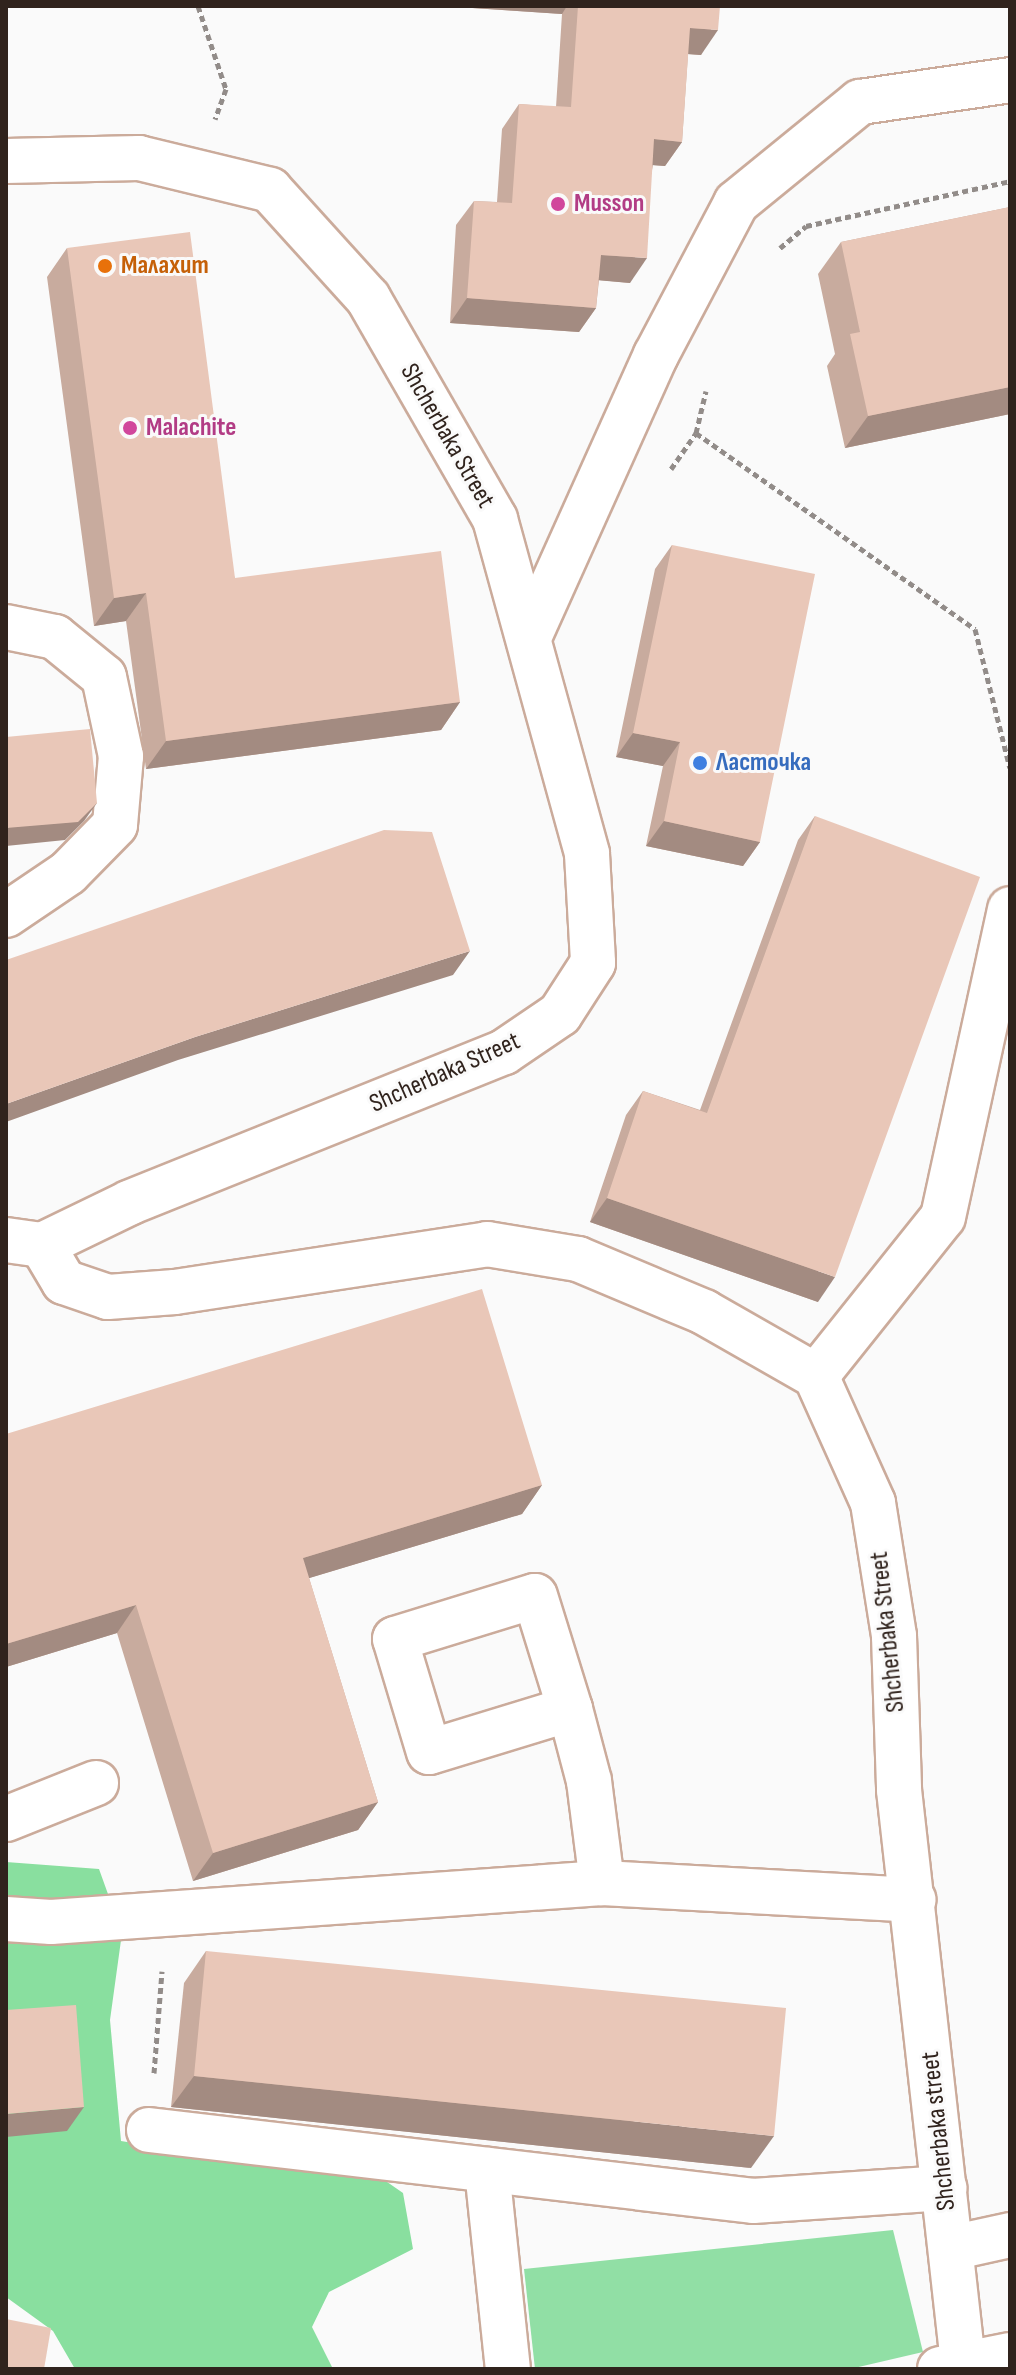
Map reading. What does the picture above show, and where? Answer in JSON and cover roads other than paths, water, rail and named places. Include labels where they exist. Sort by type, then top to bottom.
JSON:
[{"type":"street","points":[[530,635],[617,448],[656,355],[736,203],[860,102],[1010,80]]},
{"type":"street","name":"Shcherbaka Street","points":[[6,161],[139,158],[270,190],[368,298],[495,519],[530,635],[587,854],[593,963],[560,1014],[504,1052],[24,1242],[64,1282],[108,1297],[175,1292],[487,1244],[502,1246],[578,1259],[704,1312],[816,1376],[873,1503],[894,1636],[899,1790],[914,1900]]},
{"type":"street","points":[[6,627],[55,637],[104,677],[121,756],[115,825],[68,873],[6,915]]},
{"type":"street","points":[[816,1376],[943,1217],[1010,909]]},
{"type":"street","points":[[570,1709],[589,1781],[602,1883]]},
{"type":"street","points":[[6,1819],[96,1783]]},
{"type":"street","points":[[6,1919],[51,1922],[602,1883],[914,1900]]},
{"type":"street","name":"Shcherbaka street","points":[[914,1900],[951,2248],[952,2366]]},
{"type":"street","points":[[149,2130],[753,2201],[945,2188]]},
{"type":"street","points":[[487,2170],[508,2369]]},
{"type":"street","points":[[951,2248],[1010,2235]]},
{"type":"street","points":[[952,2366],[1010,2355]]},
{"type":"place","name":"Musson","points":[[558,204]]},
{"type":"place","name":"Малахит","points":[[105,266]]},
{"type":"place","name":"Malachite","points":[[130,428]]},
{"type":"place","name":"Ласточка","points":[[700,763]]}]
